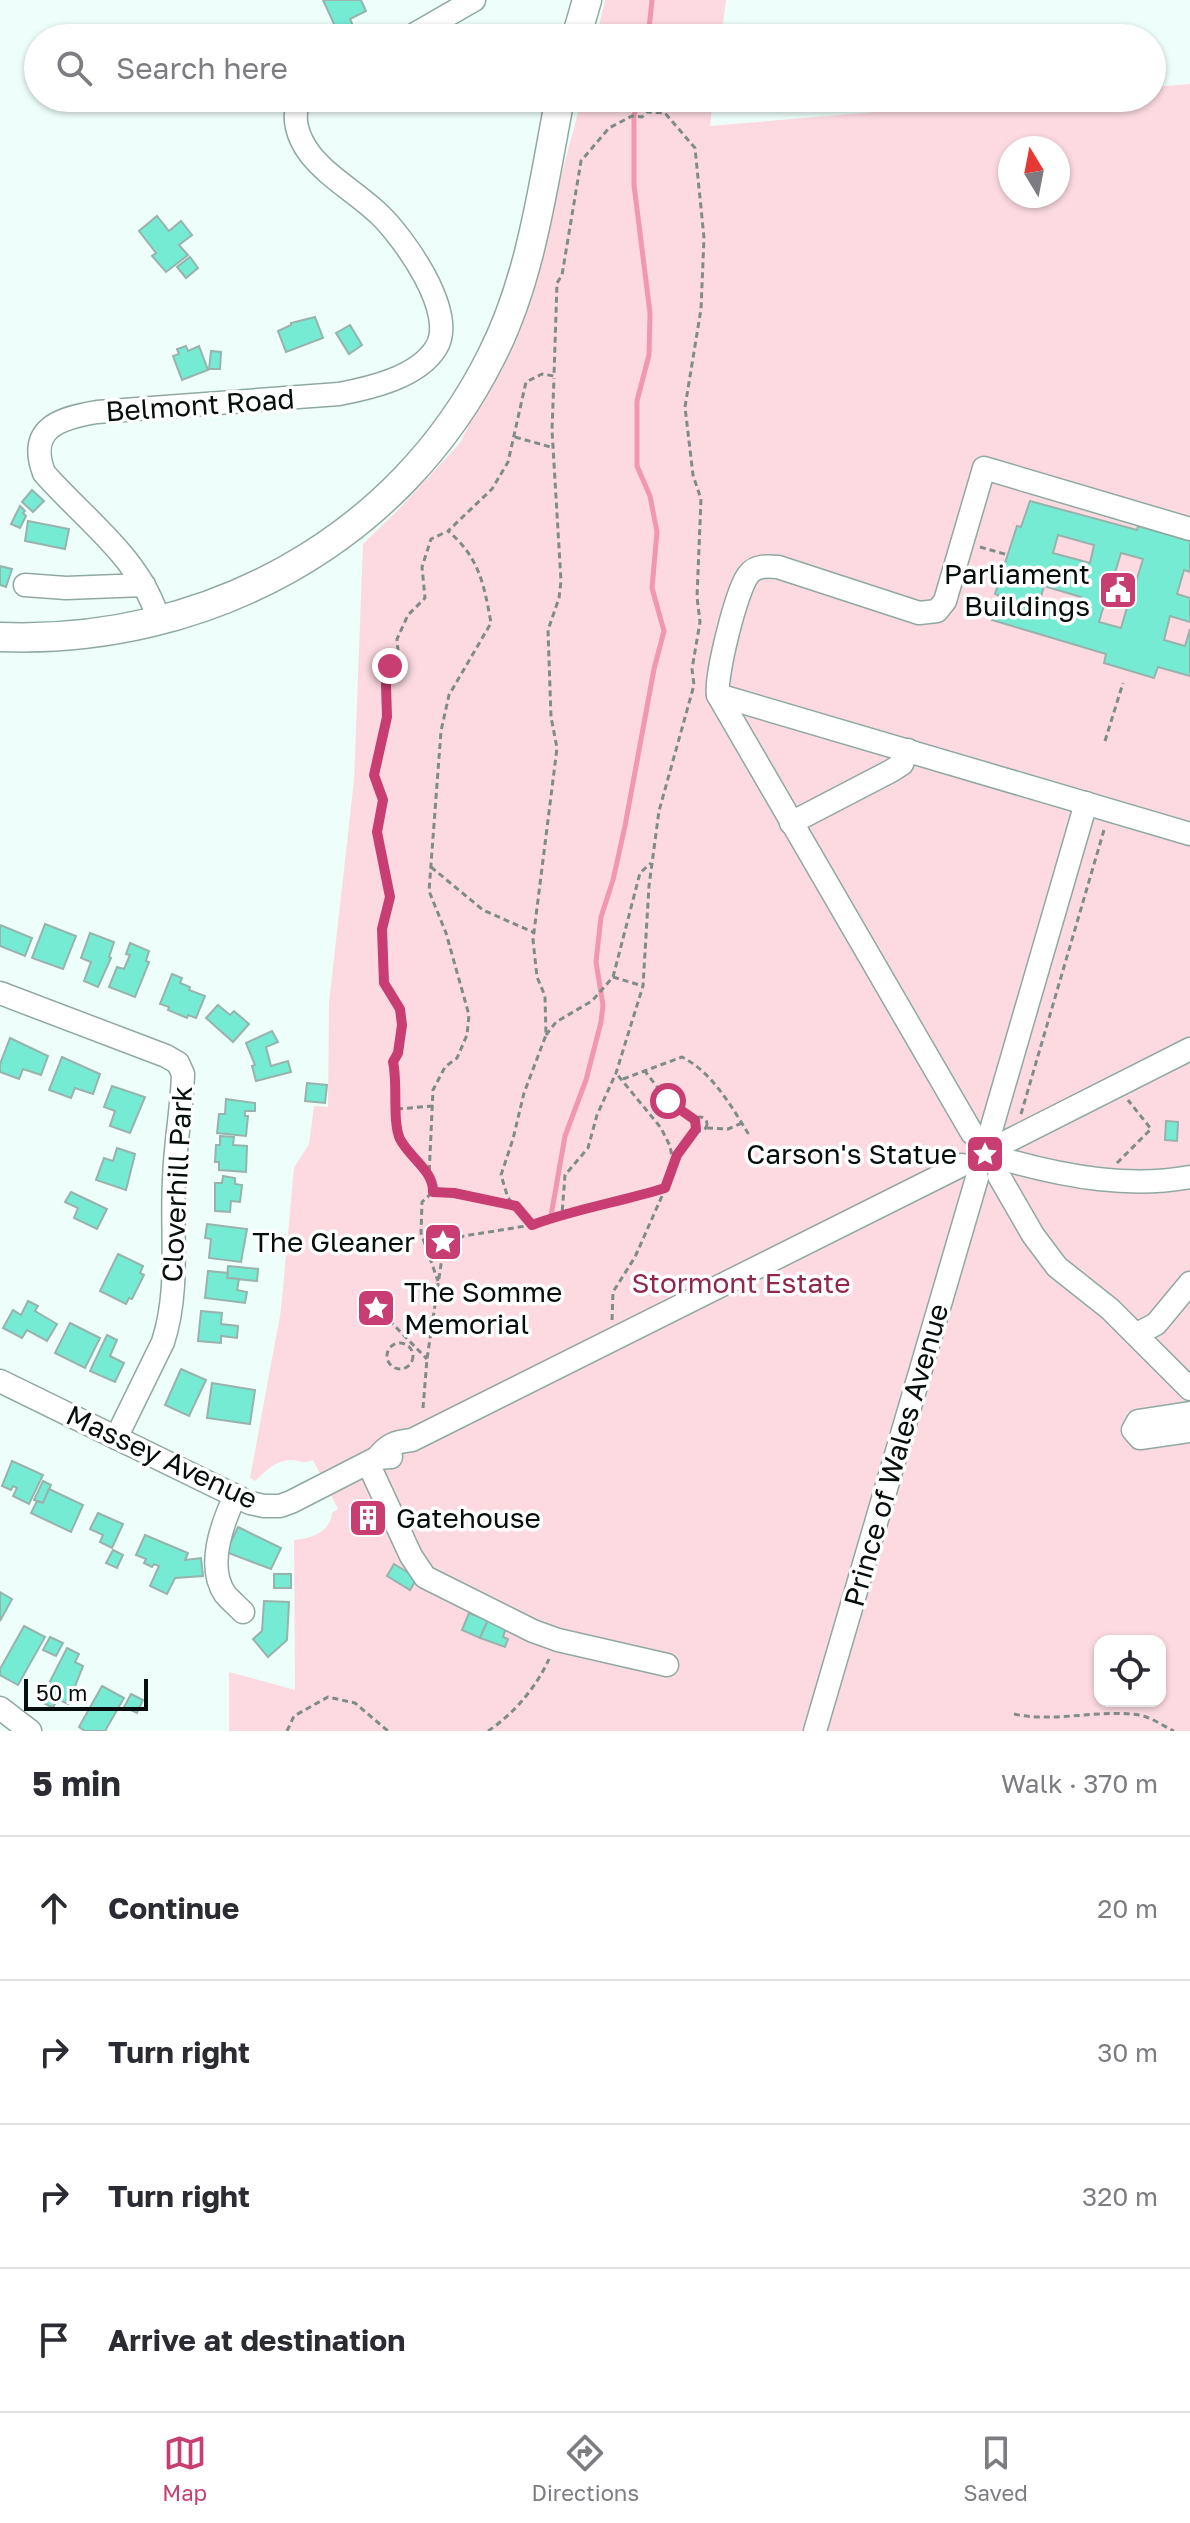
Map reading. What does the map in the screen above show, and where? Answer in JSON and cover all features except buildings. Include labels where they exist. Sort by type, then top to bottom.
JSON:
[{"type":"main road","points":[[580,24],[587,0]]},
{"type":"main road","points":[[0,637],[97,634],[159,621],[238,595],[285,572],[331,543],[405,480],[460,410],[492,356],[513,306],[529,254],[557,112]]},
{"type":"street","points":[[432,24],[474,0]]},
{"type":"street","name":"Belmont Road","points":[[159,621],[144,585],[112,542],[44,473],[39,446],[45,431],[69,416],[97,412],[370,388],[415,367],[431,355],[439,344],[440,319],[433,296],[411,251],[378,212],[325,170],[310,153],[300,136],[296,112]]},
{"type":"street","points":[[1190,529],[984,468],[945,601],[937,611],[919,613],[778,567],[763,566],[755,569],[745,580],[716,681],[718,695],[791,823],[1033,1235],[1051,1260],[1137,1334],[1190,1389]]},
{"type":"street","points":[[25,585],[66,588],[144,585]]},
{"type":"street","points":[[718,695],[1190,834]]},
{"type":"street","points":[[791,823],[891,771],[902,764],[908,750]]},
{"type":"street","name":"Prince of Wales Avenue","points":[[815,1731],[988,1155],[1086,803]]},
{"type":"street","name":"Cloverhill Park","points":[[0,993],[166,1056],[178,1063],[183,1074],[174,1179],[174,1279],[168,1327],[116,1438]]},
{"type":"street","name":"Massey Avenue","points":[[0,1381],[235,1496],[264,1506],[280,1506],[373,1461],[394,1442],[412,1440],[988,1155],[1190,1049]]},
{"type":"street","points":[[988,1155],[1082,1178],[1169,1181],[1190,1177]]},
{"type":"street","points":[[1137,1334],[1156,1324],[1190,1283]]},
{"type":"street","points":[[1190,1413],[1138,1421],[1133,1430],[1140,1438],[1190,1431]]},
{"type":"street","points":[[373,1461],[411,1556],[425,1577],[533,1631],[558,1640],[667,1665]]},
{"type":"street","points":[[235,1496],[223,1521],[217,1578],[226,1596],[243,1612]]},
{"type":"street","points":[[0,1708],[30,1731]]},
{"type":"path","points":[[546,1035],[545,996],[537,977],[535,933],[557,748],[551,717],[548,630],[559,598],[561,581],[552,430],[557,283],[565,262],[581,161],[609,128],[632,116],[642,117],[647,112],[665,113],[695,148],[702,203],[701,309],[685,407],[693,475],[701,499],[697,597],[700,622],[692,669],[694,685],[659,811],[643,986],[616,1073],[597,1115],[588,1148],[565,1175],[562,1214]]},
{"type":"path","points":[[438,1281],[421,1233],[422,1202],[434,1187],[399,1137],[393,1062],[398,1053],[402,1025],[400,1009],[384,983],[382,929],[390,897],[377,832],[383,800],[374,775],[387,717],[386,685],[390,666],[394,663],[398,651],[397,639],[408,615],[425,598],[422,567],[431,539],[448,531],[492,489],[508,462],[526,382],[542,374],[554,376]]},
{"type":"path","points":[[514,437],[554,448]]},
{"type":"path","points":[[429,1176],[433,1090],[445,1067],[457,1058],[467,1035],[469,1015],[446,933],[429,891],[440,744],[449,695],[491,623],[483,584],[473,557],[464,544],[448,531]]},
{"type":"path","points":[[961,542],[1008,555]]},
{"type":"path","points":[[1105,741],[1123,683]]},
{"type":"path","points":[[1020,1118],[1110,810]]},
{"type":"path","points":[[532,1225],[508,1198],[501,1175],[524,1093],[546,1035],[556,1022],[592,1001],[613,977],[640,873],[653,862]]},
{"type":"path","points":[[430,867],[483,910],[535,933]]},
{"type":"path","points":[[613,977],[643,986]]},
{"type":"path","points":[[621,1079],[682,1057],[694,1063],[726,1099],[749,1135]]},
{"type":"path","points":[[614,1324],[611,1315],[613,1292],[635,1257],[673,1164],[696,1129],[695,1120],[668,1101],[644,1070]]},
{"type":"path","points":[[616,1073],[661,1128],[670,1146],[673,1164]]},
{"type":"path","points":[[1100,1179],[1151,1129],[1123,1094]]},
{"type":"path","points":[[396,1105],[397,1109],[433,1106]]},
{"type":"path","points":[[695,1120],[704,1118],[706,1128]]},
{"type":"path","points":[[696,1129],[728,1129],[742,1123]]},
{"type":"path","points":[[453,1241],[449,1230],[443,1228],[435,1230],[431,1236],[431,1243],[443,1251],[464,1236],[532,1225],[562,1214],[665,1188]]},
{"type":"path","points":[[433,1192],[454,1193],[516,1206]]},
{"type":"path","points":[[423,1408],[443,1251]]},
{"type":"path","points":[[382,1313],[427,1359]]},
{"type":"path","points":[[399,1343],[410,1345],[413,1356],[410,1365],[402,1369],[393,1368],[387,1361],[389,1349],[399,1343]]},
{"type":"path","points":[[488,1731],[539,1681],[558,1640]]},
{"type":"path","points":[[287,1731],[294,1716],[328,1697],[355,1703],[388,1731]]},
{"type":"path","points":[[1014,1714],[1033,1719],[1114,1713],[1143,1716],[1174,1731]]},
{"type":"green space","points":[[605,0],[726,0],[723,24],[599,24]]},
{"type":"green space","name":"Stormont Estate","points":[[1190,84],[1190,1731],[229,1731],[229,1672],[295,1690],[294,1540],[324,1530],[332,1513],[338,1509],[313,1460],[281,1462],[255,1481],[250,1478],[281,1310],[294,1168],[309,1144],[314,1106],[328,1107],[329,1003],[354,780],[363,544],[460,443],[526,306],[578,112],[712,112],[710,126],[876,112],[1166,112],[1166,86]]},
{"type":"waterway","points":[[649,24],[652,0]]},
{"type":"waterway","points":[[551,1216],[565,1136],[586,1080],[601,1022],[603,1005],[596,962],[601,917],[625,826],[664,631],[652,588],[657,532],[650,496],[637,466],[637,401],[649,355],[650,313],[634,185],[635,112]]},
{"type":"place","name":"Parliament Buildings","points":[[1118,590]]},
{"type":"place","name":"Carson's Statue","points":[[985,1154]]},
{"type":"place","name":"The Gleaner","points":[[443,1242]]},
{"type":"place","name":"The Somme Memorial","points":[[376,1308]]},
{"type":"place","name":"Gatehouse","points":[[368,1518]]},
{"type":"route","points":[[390,666],[386,685],[387,717],[374,775],[383,800],[377,832],[390,897],[382,929],[384,983],[400,1009],[402,1025],[398,1053],[393,1062],[399,1137],[429,1176],[433,1192],[454,1193],[516,1206],[532,1225],[578,1209],[628,1200],[665,1188],[677,1155],[696,1129],[693,1125],[695,1120],[668,1101]]}]
